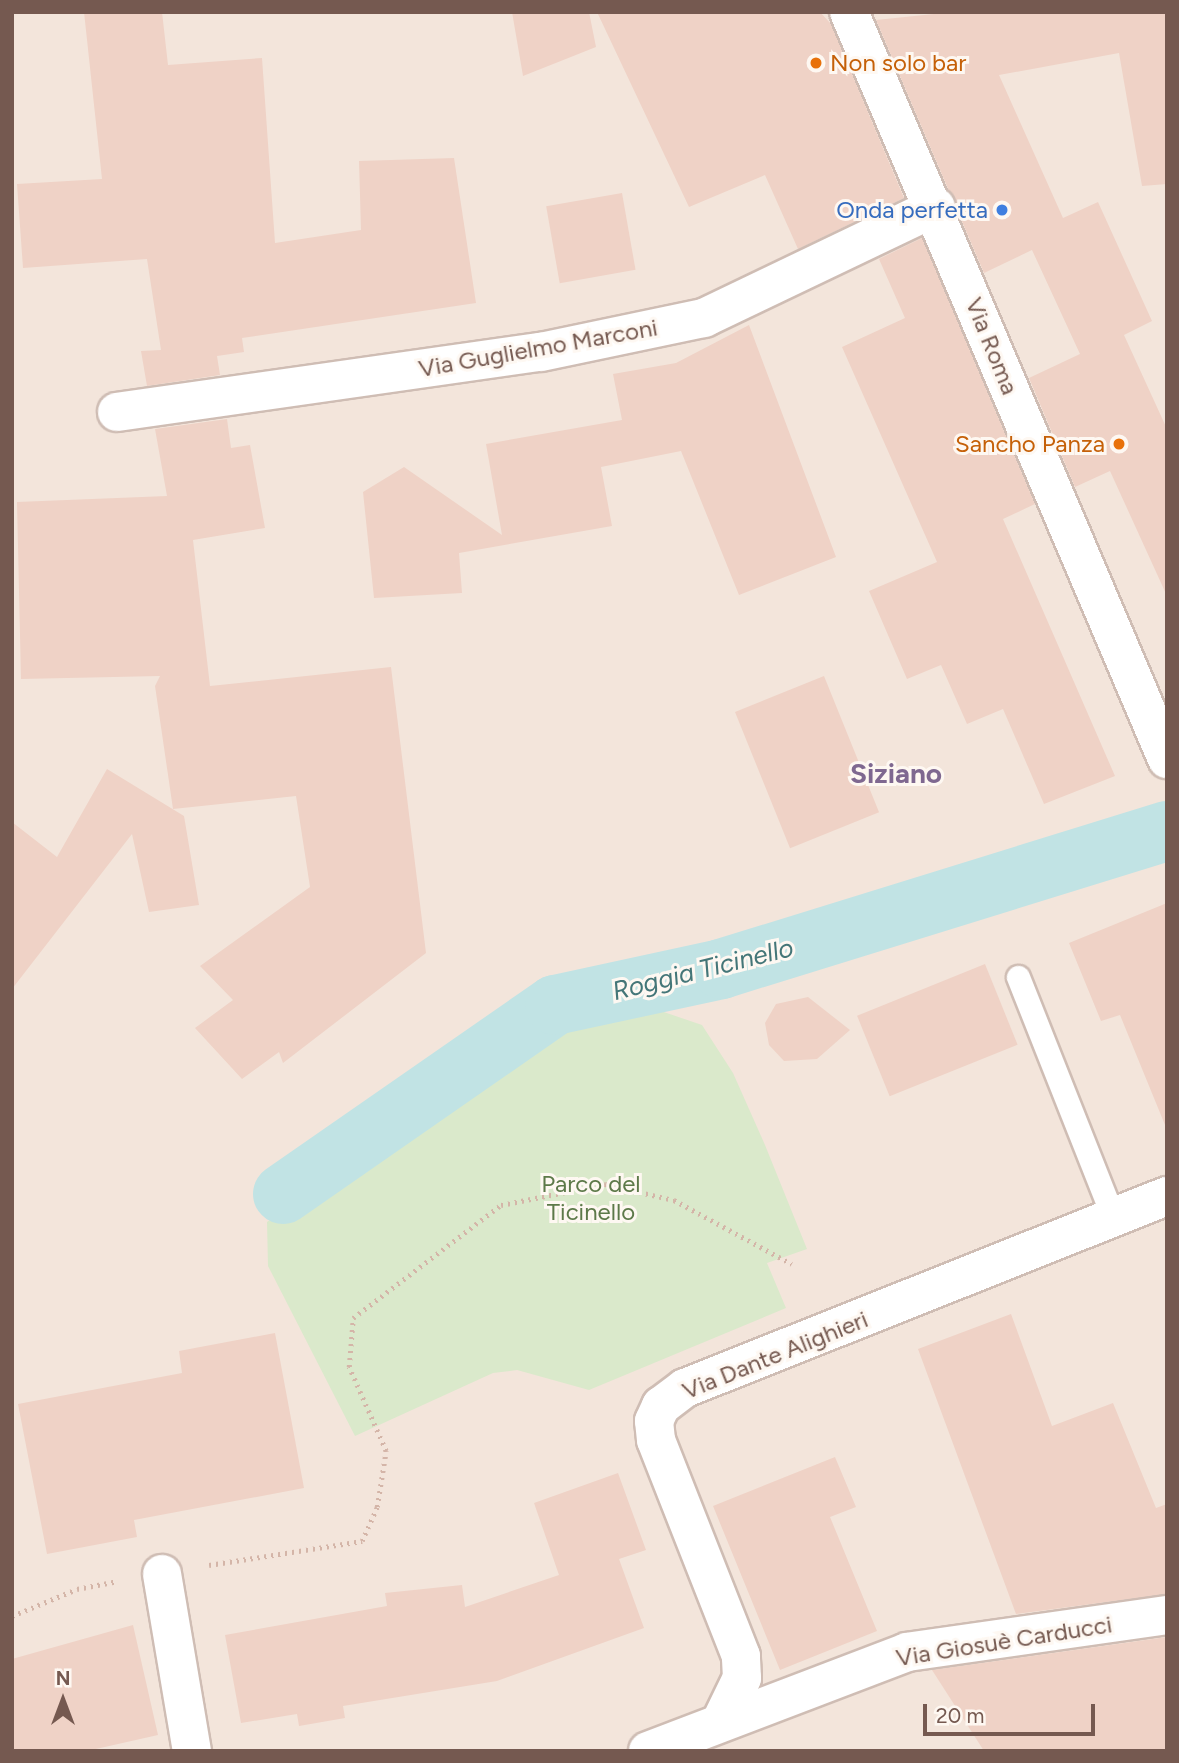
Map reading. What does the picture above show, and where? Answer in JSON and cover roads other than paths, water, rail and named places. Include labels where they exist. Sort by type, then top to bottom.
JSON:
[{"type":"street","name":"Via Roma","points":[[849,12],[936,208],[1167,759]]},
{"type":"street","name":"Via Guglielmo Marconi","points":[[117,412],[541,352],[704,317],[936,208]]},
{"type":"street","name":"Via Dante Alighieri","points":[[721,1721],[742,1678],[741,1656],[656,1440],[654,1421],[661,1406],[685,1388],[1167,1196]]},
{"type":"street","points":[[162,1574],[192,1751]]},
{"type":"street","name":"Via Giosuè Carducci","points":[[648,1751],[907,1652],[1167,1615]]},
{"type":"lane","points":[[1018,977],[1114,1217]]},
{"type":"waterway","name":"Roggia Ticinello","points":[[283,1194],[555,1005],[721,969],[1167,831]]},
{"type":"place","name":"Non solo bar","points":[[816,63]]},
{"type":"place","name":"Onda perfetta","points":[[1002,210]]},
{"type":"place","name":"Sancho Panza","points":[[1119,444]]},
{"type":"district","name":"Siziano","points":[[896,773]]},
{"type":"park label","name":"Parco del Ticinello","points":[[591,1198]]}]
